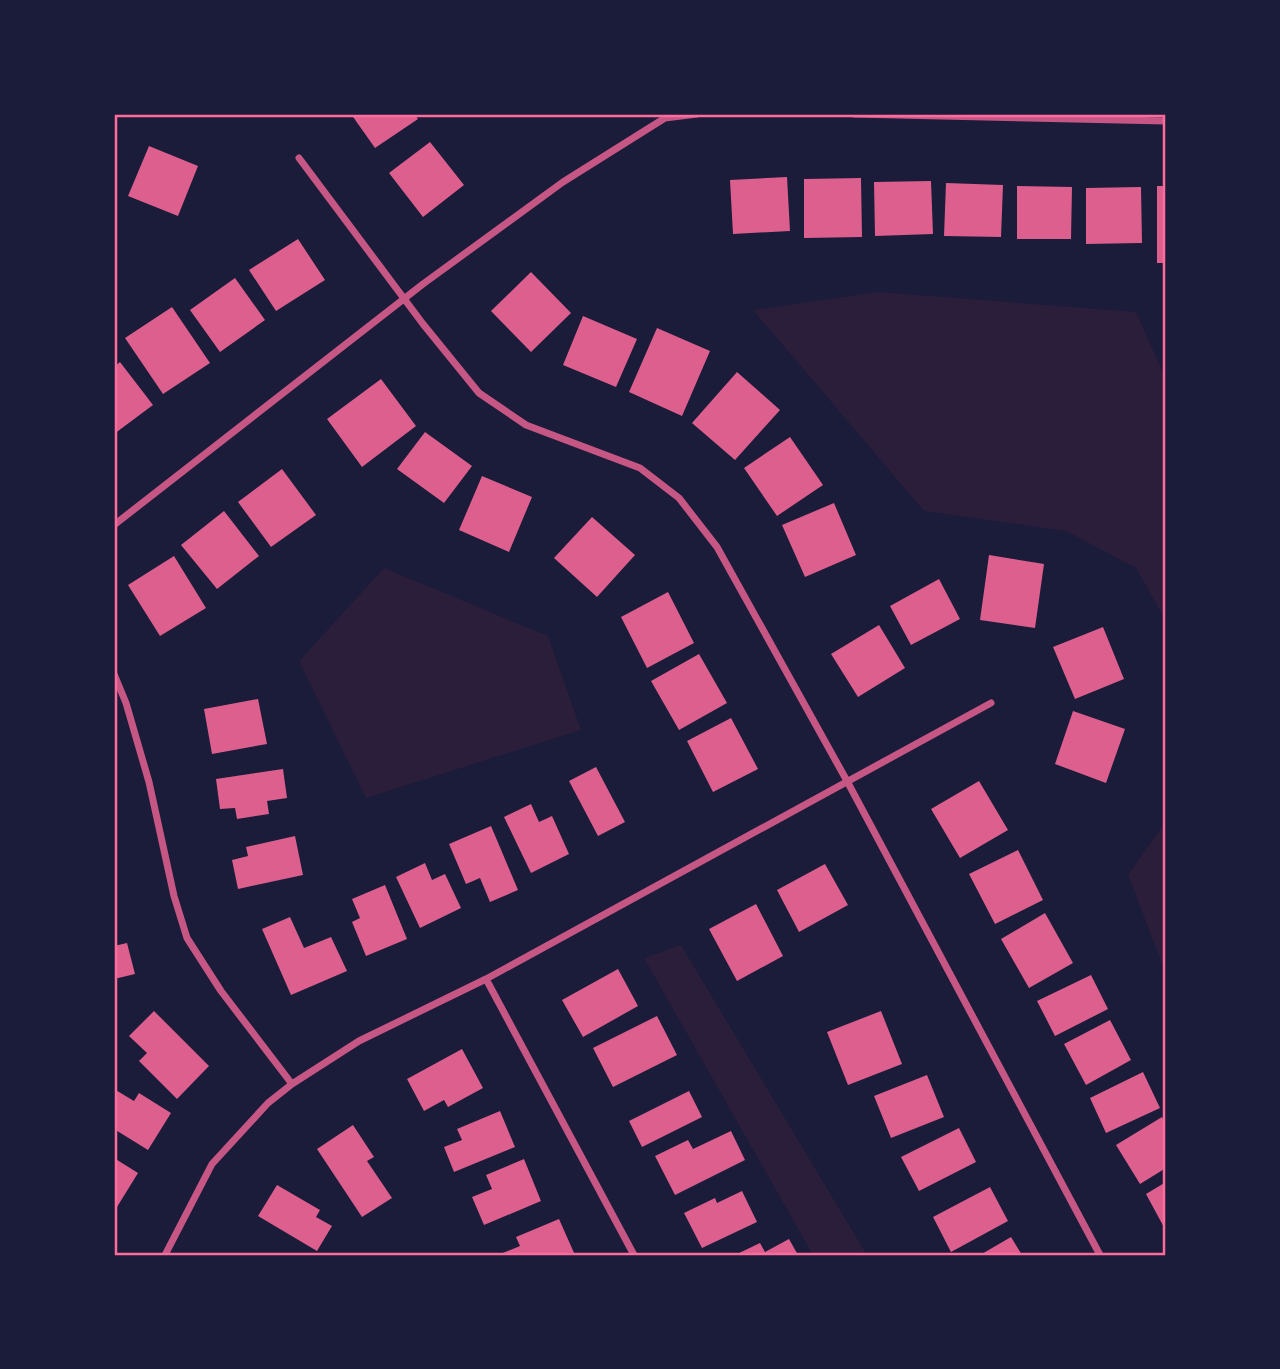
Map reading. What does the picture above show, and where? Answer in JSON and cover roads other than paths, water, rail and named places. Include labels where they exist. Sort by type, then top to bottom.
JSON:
[{"type":"street","points":[[114,525],[423,284],[563,182],[666,118],[697,114]]},
{"type":"street","points":[[854,114],[1166,121]]},
{"type":"street","points":[[299,158],[405,300],[479,393],[526,425],[640,468],[679,498],[717,547],[847,781],[1100,1255]]},
{"type":"street","points":[[114,674],[127,703],[149,782],[174,896],[187,938],[221,991],[292,1084]]},
{"type":"street","points":[[165,1255],[212,1164],[268,1103],[292,1084],[359,1041],[486,979],[991,703]]},
{"type":"street","points":[[486,979],[634,1255]]}]
